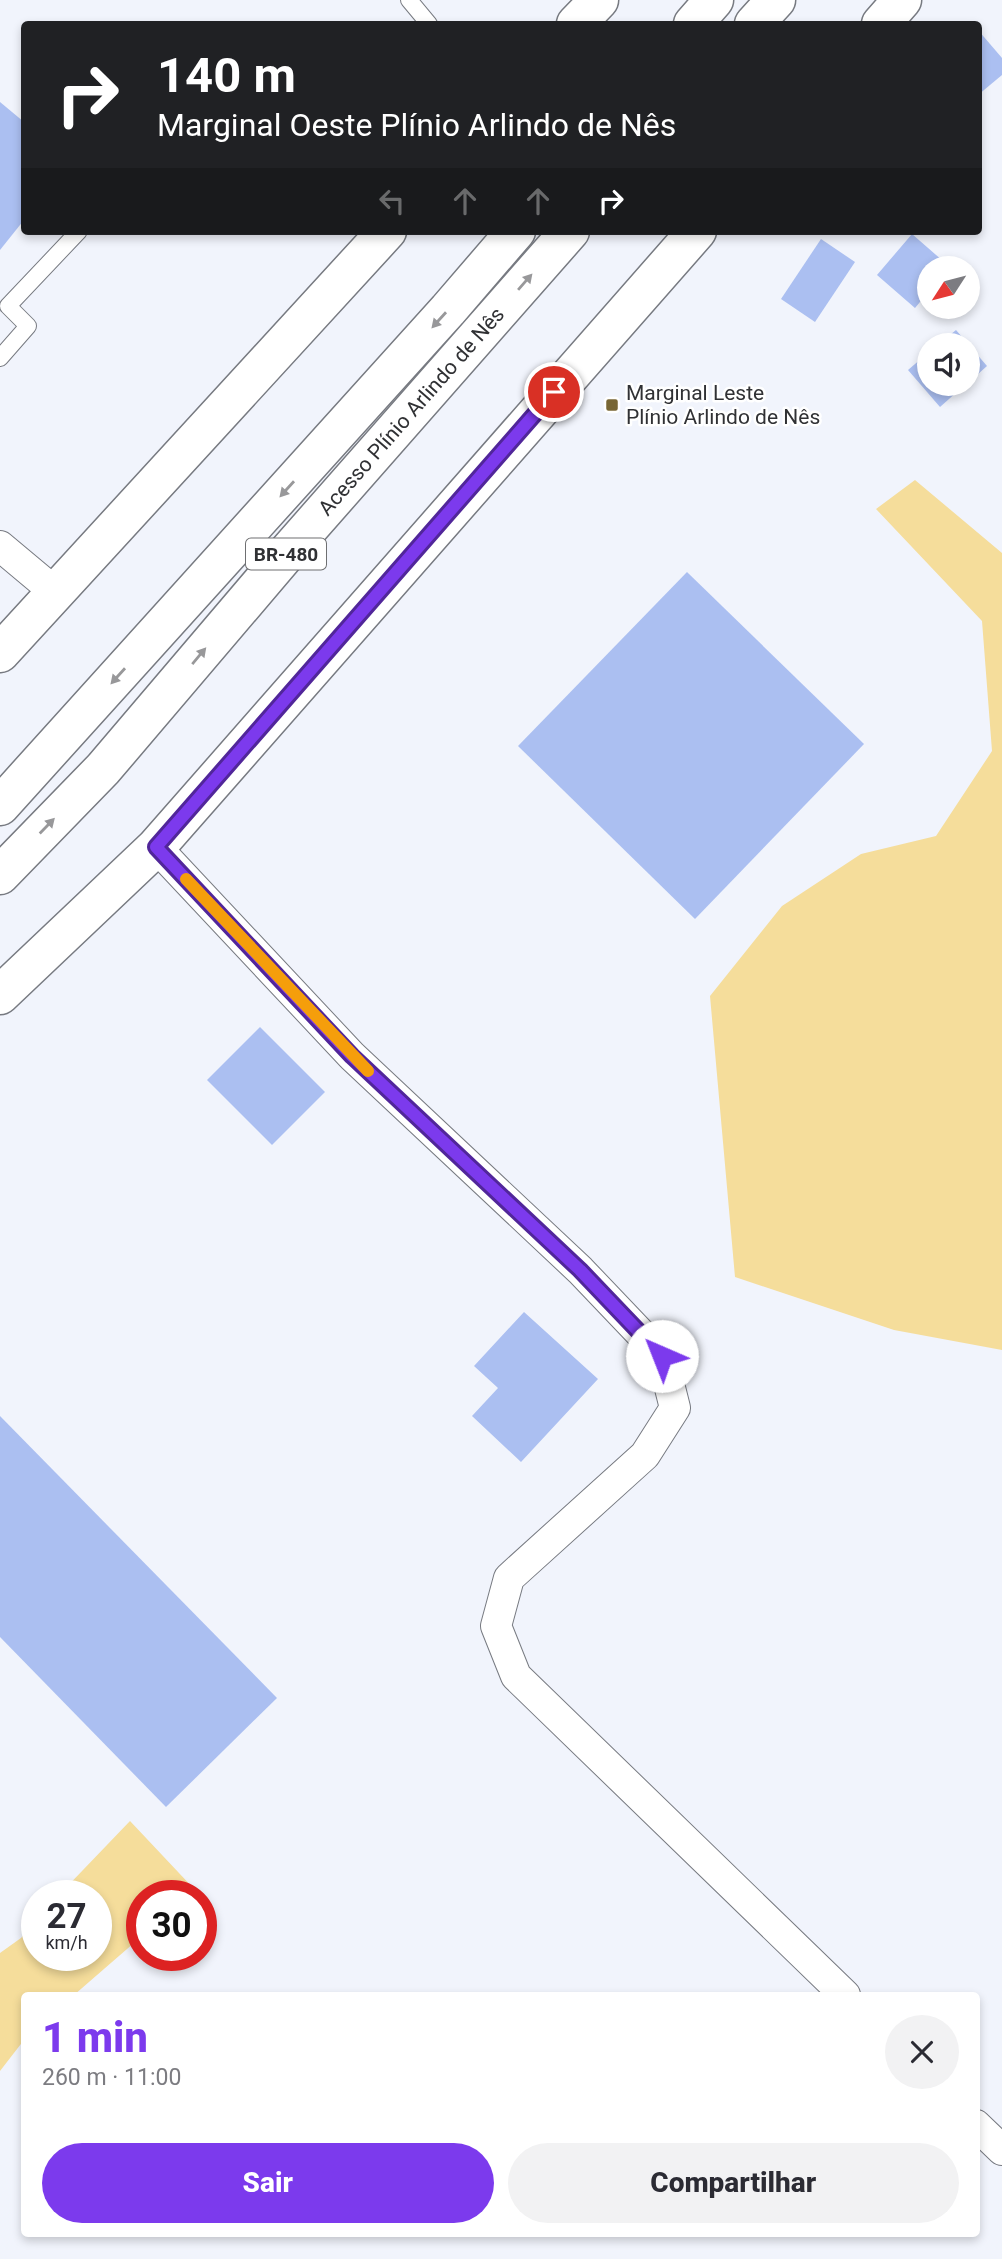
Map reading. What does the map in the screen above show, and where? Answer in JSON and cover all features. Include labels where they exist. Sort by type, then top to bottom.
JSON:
[{"type":"main road","points":[[579,21],[599,0]]},
{"type":"main road","points":[[696,21],[714,0]]},
{"type":"main road","points":[[757,21],[776,0]]},
{"type":"main road","points":[[884,21],[902,0]]},
{"type":"main road","points":[[0,653],[383,235]]},
{"type":"main road","name":"Acesso Plínio Arlindo de Nês","points":[[0,806],[513,235]]},
{"type":"main road","name":"Acesso Plínio Arlindo de Nês","points":[[0,875],[103,769],[286,554],[566,235]]},
{"type":"main road","points":[[0,995],[156,847],[693,235]]},
{"type":"street","points":[[0,546],[55,592]]},
{"type":"street","points":[[156,847],[352,1056],[580,1270],[662,1356],[675,1408],[645,1455],[509,1578],[496,1626],[516,1676],[842,1992]]},
{"type":"street","points":[[980,2129],[1002,2150]]},
{"type":"lane","points":[[409,0],[426,21]]},
{"type":"lane","points":[[0,358],[28,326],[8,306],[75,235]]},
{"type":"shaded area","points":[[915,480],[1002,553],[1002,1350],[894,1330],[735,1277],[710,996],[782,906],[861,854],[936,836],[992,751],[982,621],[876,509]]},
{"type":"shaded area","points":[[130,1821],[186,1880],[126,1880],[126,1950],[112,1962],[112,1880],[73,1880]]},
{"type":"shaded area","points":[[21,1938],[21,1971],[102,1971],[77,1992],[21,1992],[21,2044],[0,2071],[0,1953]]},
{"type":"building","points":[[982,35],[1002,58],[1002,75],[982,92]]},
{"type":"building","points":[[0,102],[21,120],[21,224],[0,250]]},
{"type":"building","points":[[911,235],[937,256],[917,256],[915,308],[877,275]]},
{"type":"building","points":[[821,239],[855,262],[815,322],[781,299]]},
{"type":"building","points":[[980,358],[987,366],[980,372]]},
{"type":"building","points":[[917,362],[917,380],[908,370]]},
{"type":"building","points":[[930,396],[952,396],[940,407]]},
{"type":"building","points":[[687,572],[864,744],[695,919],[518,746]]},
{"type":"building","points":[[260,1027],[325,1092],[272,1145],[207,1080]]},
{"type":"building","points":[[524,1312],[598,1379],[521,1462],[472,1416],[498,1388],[474,1366]]},
{"type":"building","points":[[0,1416],[277,1698],[166,1807],[0,1637]]},
{"type":"slow traffic","points":[[186,879],[368,1071]]},
{"type":"place","name":"Marginal Leste Plínio Arlindo de Nês","points":[[612,405]]},
{"type":"route","points":[[554,392],[156,847],[352,1056],[580,1270],[662,1356]]}]
